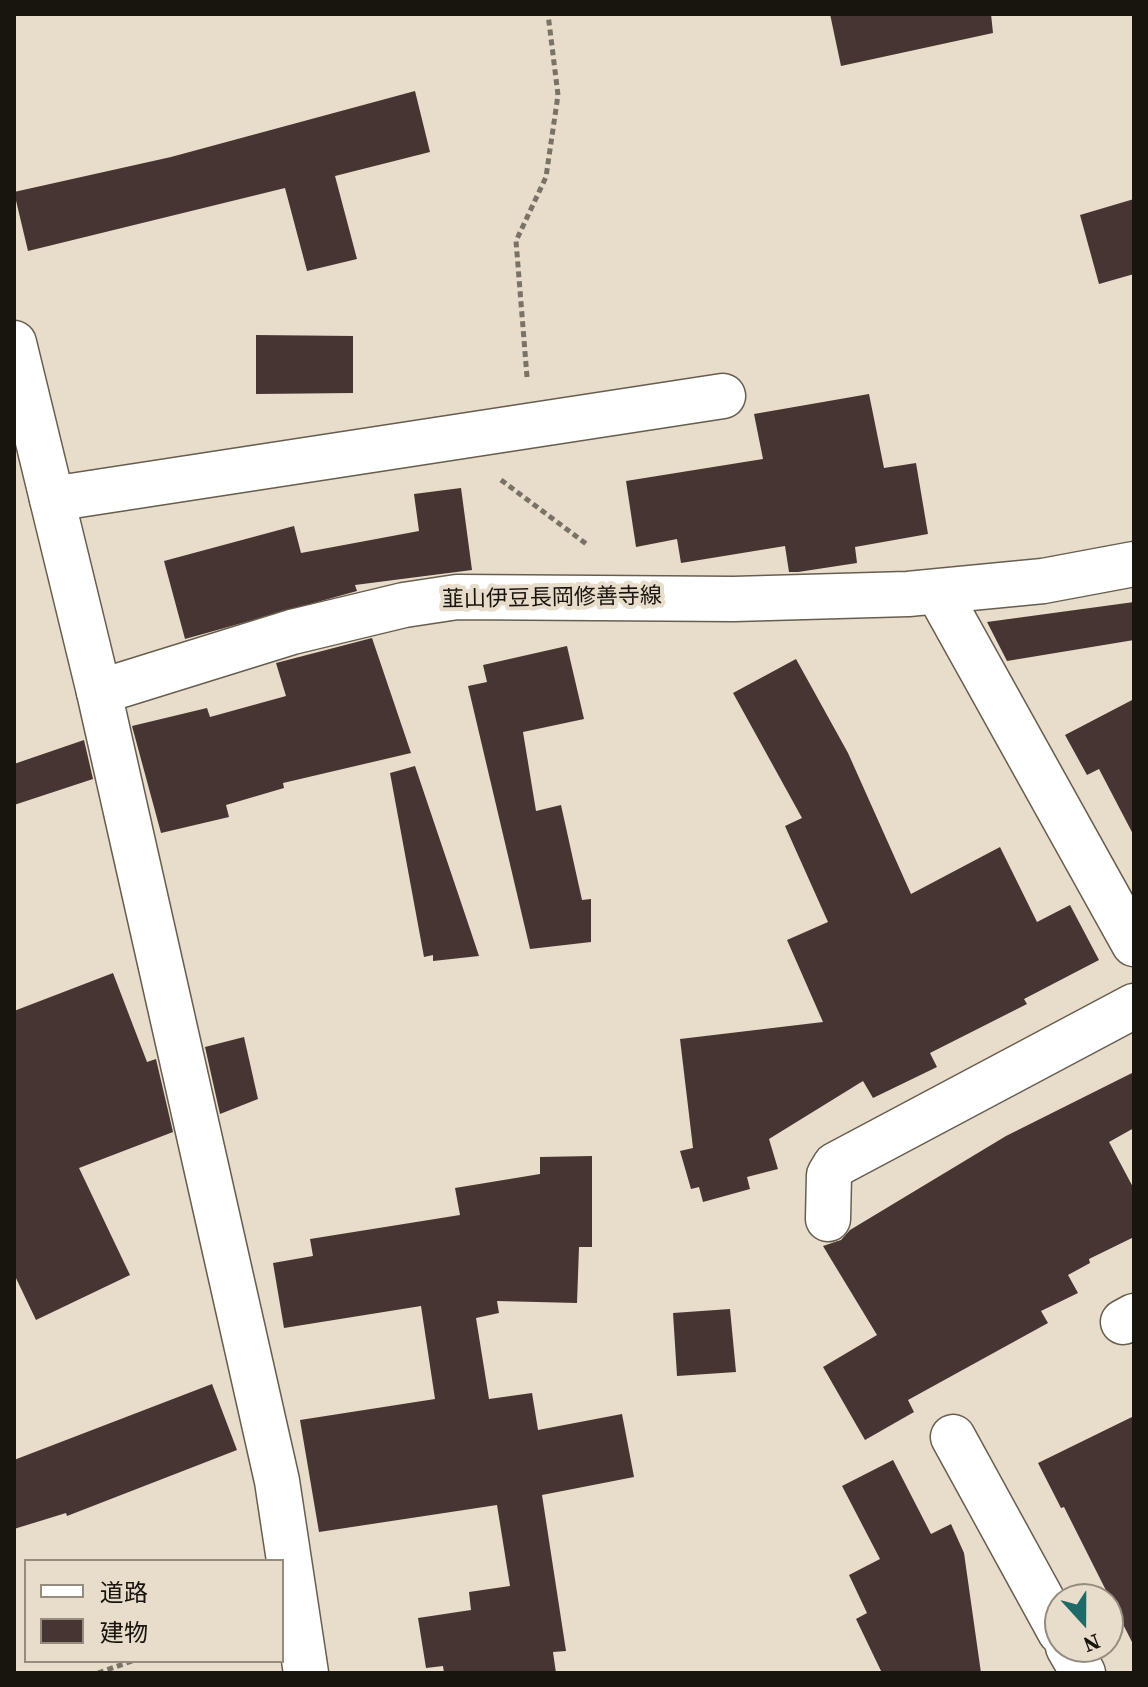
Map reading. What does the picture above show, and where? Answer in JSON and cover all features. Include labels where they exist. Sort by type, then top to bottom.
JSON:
[{"type":"street","points":[[16,360],[99,692],[277,1481],[306,1673]]},
{"type":"street","points":[[52,499],[723,396]]},
{"type":"street","name":"韮山伊豆長岡修善寺線","points":[[99,692],[292,632],[404,605],[457,597],[734,599],[938,592],[1043,581],[1134,564]]},
{"type":"street","points":[[938,592],[1134,944]]},
{"type":"street","points":[[828,1219],[829,1175],[835,1165],[1134,1006]]},
{"type":"street","points":[[953,1437],[1044,1603]]},
{"type":"path","points":[[531,426],[516,241],[546,177],[558,95],[548,14]]},
{"type":"path","points":[[445,439],[595,551]]},
{"type":"path","points":[[98,1673],[126,1663]]},
{"type":"building","points":[[830,14],[991,14],[993,33],[841,66]]},
{"type":"building","points":[[415,91],[430,152],[335,176],[357,259],[307,271],[285,188],[28,251],[14,192],[171,157]]},
{"type":"building","points":[[1134,199],[1134,274],[1099,284],[1080,215]]},
{"type":"building","points":[[256,335],[353,336],[353,393],[256,394]]},
{"type":"building","points":[[869,394],[884,468],[916,463],[928,534],[855,547],[857,563],[798,572],[789,572],[785,546],[681,563],[677,539],[636,547],[626,481],[763,459],[754,414]]},
{"type":"building","points":[[461,488],[472,570],[355,585],[357,591],[185,639],[164,561],[294,526],[301,553],[419,531],[414,494]]},
{"type":"building","points":[[1134,602],[1134,640],[1007,661],[987,622]]},
{"type":"building","points":[[372,638],[411,753],[283,783],[284,788],[226,805],[229,817],[161,833],[132,726],[207,708],[210,717],[286,696],[276,663]]},
{"type":"building","points":[[567,646],[584,719],[523,732],[536,811],[561,805],[582,900],[591,899],[591,942],[530,949],[468,686],[487,682],[483,665]]},
{"type":"building","points":[[796,659],[848,753],[911,894],[1000,847],[1037,922],[1070,905],[1099,960],[1024,999],[1027,1004],[930,1053],[937,1067],[873,1098],[863,1081],[769,1139],[778,1169],[747,1177],[750,1189],[703,1202],[699,1187],[691,1189],[680,1151],[693,1148],[680,1039],[823,1022],[787,940],[828,922],[785,826],[802,818],[733,693]]},
{"type":"building","points":[[1134,699],[1134,836],[1099,769],[1087,775],[1065,735]]},
{"type":"building","points":[[84,740],[93,779],[14,805],[14,764]]},
{"type":"building","points":[[415,766],[479,956],[433,961],[433,955],[424,957],[390,773]]},
{"type":"building","points":[[113,973],[147,1062],[156,1059],[173,1132],[79,1168],[130,1275],[36,1320],[14,1274],[14,1011]]},
{"type":"building","points":[[244,1037],[258,1099],[220,1114],[205,1047]]},
{"type":"building","points":[[1134,1072],[1134,1128],[1109,1142],[1134,1189],[1134,1237],[1089,1259],[1090,1263],[1068,1275],[1078,1293],[1041,1311],[1048,1323],[908,1400],[914,1412],[865,1440],[823,1367],[877,1335],[823,1246],[841,1240],[850,1230],[1006,1136]]},
{"type":"building","points":[[592,1156],[592,1247],[579,1247],[577,1303],[497,1301],[499,1313],[476,1318],[489,1399],[532,1393],[538,1430],[622,1414],[634,1477],[542,1495],[566,1651],[553,1652],[556,1673],[444,1673],[443,1666],[426,1668],[418,1618],[471,1610],[469,1592],[510,1586],[497,1505],[319,1532],[300,1420],[435,1399],[421,1306],[284,1328],[273,1263],[313,1256],[310,1239],[460,1215],[455,1188],[540,1174],[540,1157]]},
{"type":"building","points":[[730,1309],[736,1372],[677,1376],[673,1313]]},
{"type":"building","points":[[212,1384],[237,1450],[67,1516],[66,1513],[14,1529],[14,1460]]},
{"type":"building","points":[[1134,1416],[1134,1646],[1124,1626],[1124,1583],[1102,1583],[1038,1463]]},
{"type":"building","points":[[893,1460],[931,1534],[951,1524],[964,1553],[981,1673],[882,1673],[856,1619],[867,1613],[849,1575],[880,1559],[842,1486]]}]
